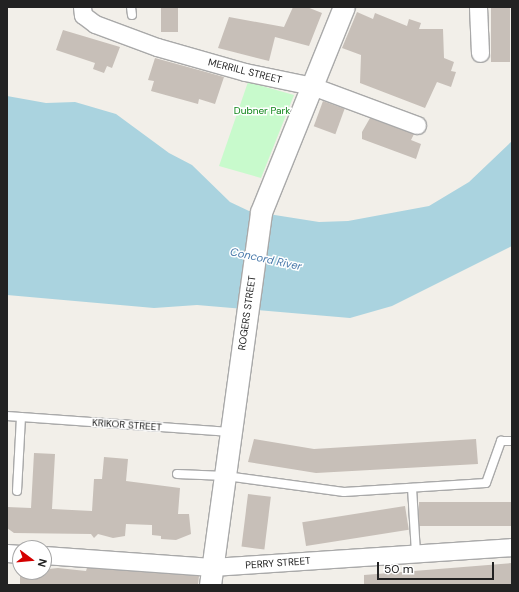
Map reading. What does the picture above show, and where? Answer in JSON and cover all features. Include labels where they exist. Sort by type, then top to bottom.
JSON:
[{"type":"street","name":"MERRILL STREET","points":[[82,7],[83,15],[95,24],[157,47],[245,72],[312,86],[418,125]]},
{"type":"street","name":"ROGERS STREET","points":[[211,576],[233,432],[237,384],[261,212],[344,7]]},
{"type":"street","points":[[478,7],[480,53]]},
{"type":"street","name":"PERRY STREET","points":[[52,556],[211,576],[416,554],[512,547]]},
{"type":"lane","name":"KRIKOR STREET","points":[[7,416],[233,432]]},
{"type":"lane","points":[[17,491],[21,418]]},
{"type":"lane","points":[[177,474],[226,476],[311,490],[412,488],[486,483],[501,441],[512,441]]},
{"type":"lane","points":[[412,488],[416,554]]},
{"type":"green space","name":"Dubner Park","points":[[248,82],[294,95],[261,178],[219,166]]},
{"type":"water","name":"Concord River","points":[[7,96],[46,103],[75,102],[116,114],[169,153],[192,165],[230,202],[249,211],[319,222],[348,221],[429,206],[469,182],[512,141],[512,246],[392,306],[350,318],[197,305],[154,308],[7,295]]},
{"type":"building","points":[[161,7],[178,7],[178,32],[161,32]]},
{"type":"building","points":[[293,7],[307,7],[322,13],[309,46],[275,37],[269,61],[218,48],[229,17],[284,27]]},
{"type":"building","points":[[491,7],[510,7],[510,62],[491,62]]},
{"type":"building","points":[[357,12],[373,19],[375,13],[407,26],[409,19],[421,23],[419,29],[443,29],[444,58],[454,62],[451,71],[456,72],[451,87],[437,82],[425,108],[360,83],[361,55],[342,48]]},
{"type":"building","points":[[63,30],[120,47],[112,68],[107,66],[104,73],[93,69],[95,63],[56,50]]},
{"type":"building","points":[[155,58],[224,77],[215,104],[199,99],[198,104],[151,91],[154,81],[148,80]]},
{"type":"building","points":[[323,101],[345,109],[335,134],[314,126]]},
{"type":"building","points":[[370,118],[414,134],[411,140],[421,144],[416,159],[362,139],[362,132]]},
{"type":"building","points":[[254,439],[314,449],[476,439],[478,464],[316,473],[248,462]]},
{"type":"building","points":[[34,453],[55,454],[52,509],[92,511],[94,479],[102,479],[104,457],[128,459],[126,481],[180,488],[178,514],[189,514],[191,534],[176,540],[161,539],[161,536],[152,535],[152,525],[126,524],[125,536],[113,538],[98,534],[94,538],[91,534],[14,533],[7,528],[7,507],[31,508]]},
{"type":"building","points":[[248,494],[271,497],[264,549],[242,547]]},
{"type":"building","points":[[419,502],[512,502],[512,526],[419,526]]},
{"type":"building","points":[[405,506],[409,530],[306,546],[302,522]]},
{"type":"building","points":[[512,563],[512,585],[364,585],[364,575]]},
{"type":"building","points":[[87,568],[199,576],[198,585],[20,585],[20,580],[52,580],[52,569],[86,571]]}]
